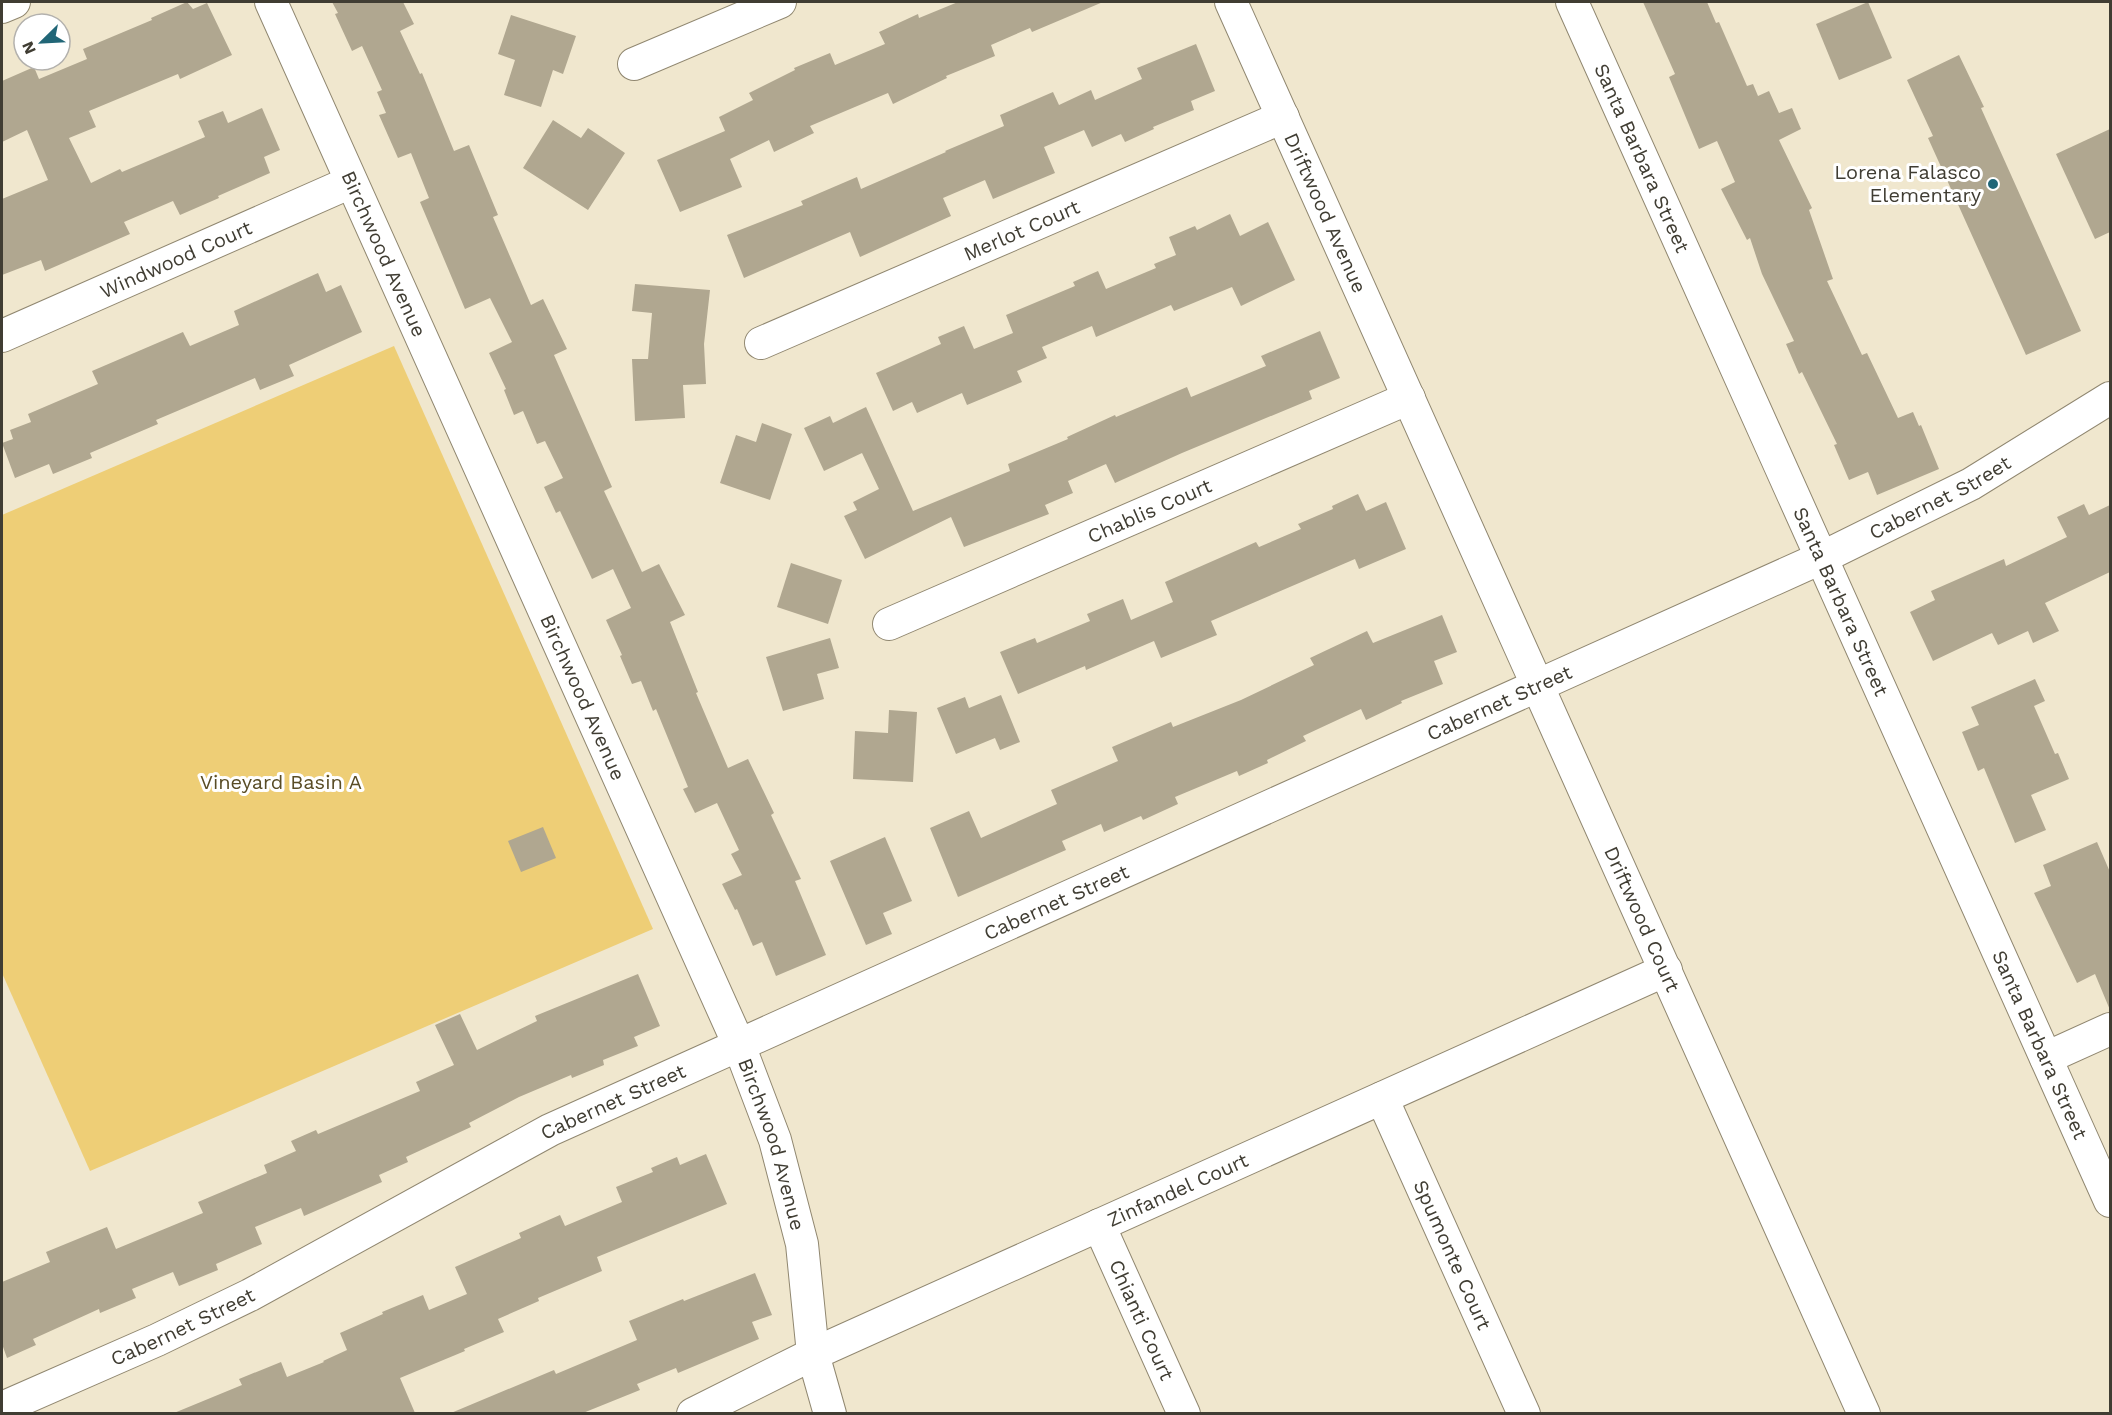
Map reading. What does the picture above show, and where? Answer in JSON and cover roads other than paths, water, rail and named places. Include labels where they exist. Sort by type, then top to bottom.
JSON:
[{"type":"street","points":[[2,7],[14,2]]},
{"type":"street","name":"Birchwood Avenue","points":[[271,2],[739,1046],[775,1140],[802,1244],[813,1354],[830,1413]]},
{"type":"street","points":[[634,64],[780,2]]},
{"type":"street","name":"Driftwood Avenue","points":[[1231,2],[1415,412]]},
{"type":"street","name":"Santa Barbara Street","points":[[1572,2],[2110,1202]]},
{"type":"street","name":"Merlot Court","points":[[760,343],[1283,117]]},
{"type":"street","name":"Windwood Court","points":[[2,336],[351,182]]},
{"type":"street","name":"Cabernet Street","points":[[2,1408],[157,1340],[250,1295],[550,1130],[1821,558],[1971,484],[2110,398]]},
{"type":"street","name":"Chablis Court","points":[[889,624],[1415,412]]},
{"type":"street","name":"Driftwood Court","points":[[1415,412],[1864,1413]]},
{"type":"street","name":"Zinfandel Court","points":[[693,1413],[813,1354],[1666,970]]},
{"type":"street","points":[[2046,1058],[2110,1029]]},
{"type":"street","name":"Spumonte Court","points":[[1382,1098],[1524,1413]]},
{"type":"street","name":"Chianti Court","points":[[1099,1225],[1184,1413]]},
{"type":"place","name":"Lorena Falasco Elementary","points":[[1993,184]]},
{"type":"park label","name":"Vineyard Basin A","points":[[281,782]]}]
